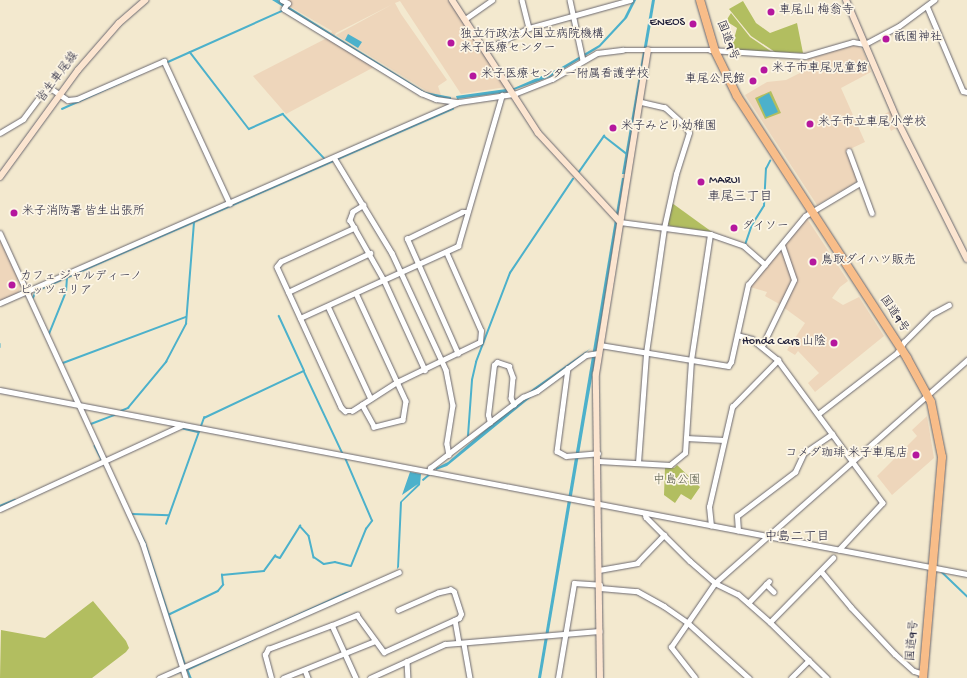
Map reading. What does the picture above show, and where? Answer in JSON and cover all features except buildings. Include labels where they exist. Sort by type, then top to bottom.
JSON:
[{"type":"highway","name":"国道9号","points":[[700,0],[715,51],[753,123],[900,347],[928,393],[936,419],[942,456],[923,676]]},
{"type":"street","name":"皆生車尾線","points":[[0,177],[95,49],[145,0]]},
{"type":"street","points":[[282,0],[288,4],[284,9],[427,96],[459,102]]},
{"type":"street","points":[[452,0],[510,87],[538,133],[620,222],[710,234],[744,246],[765,264]]},
{"type":"street","points":[[465,19],[492,0]]},
{"type":"street","points":[[522,0],[530,28]]},
{"type":"street","points":[[570,0],[583,60]]},
{"type":"street","points":[[485,50],[530,28],[630,0]]},
{"type":"street","points":[[846,0],[900,126],[967,260]]},
{"type":"street","points":[[0,303],[335,159],[459,102],[514,94],[552,79],[583,60],[605,51],[715,51],[805,56],[853,42],[865,44],[899,26],[934,0]]},
{"type":"street","points":[[927,6],[963,91],[967,92]]},
{"type":"street","points":[[600,678],[598,353],[648,50]]},
{"type":"street","points":[[0,133],[23,119],[43,92],[52,90],[68,100],[77,99],[164,61],[230,204]]},
{"type":"street","points":[[300,318],[458,246],[502,95]]},
{"type":"street","points":[[638,463],[646,352],[664,228],[688,132],[665,108],[640,102]]},
{"type":"street","points":[[849,151],[872,213]]},
{"type":"street","points":[[335,159],[364,205],[401,273],[442,361],[452,394],[447,444],[449,455]]},
{"type":"street","points":[[600,345],[728,366],[737,335],[748,286],[765,264],[811,212],[860,183]]},
{"type":"street","points":[[364,205],[350,217],[384,280],[425,370]]},
{"type":"street","points":[[458,354],[418,265],[408,237],[462,212],[468,212]]},
{"type":"street","points":[[355,228],[278,264],[277,270],[341,407],[352,411],[397,382],[479,344],[482,334],[446,252]]},
{"type":"street","points":[[0,233],[143,544],[184,670]]},
{"type":"street","points":[[598,461],[673,464],[685,453],[691,360],[710,234]]},
{"type":"street","points":[[762,346],[794,280],[782,246]]},
{"type":"street","points":[[288,292],[370,253]]},
{"type":"street","points":[[356,293],[406,401],[403,420],[374,428],[362,405]]},
{"type":"street","points":[[818,414],[900,347],[932,314],[949,305]]},
{"type":"street","points":[[328,306],[371,399]]},
{"type":"street","points":[[737,335],[749,337],[778,360],[851,462],[883,503],[839,550]]},
{"type":"street","points":[[429,472],[430,468],[514,404],[592,353],[598,353]]},
{"type":"street","points":[[710,526],[709,507],[724,440],[734,405],[778,360]]},
{"type":"street","points":[[695,678],[671,647],[715,583],[967,360]]},
{"type":"street","points":[[490,423],[488,416],[494,365],[497,362],[509,366],[513,378],[511,398],[514,404]]},
{"type":"street","points":[[568,368],[556,449],[558,454],[598,453]]},
{"type":"street","points":[[0,390],[967,574]]},
{"type":"street","points":[[0,509],[183,425]]},
{"type":"street","points":[[738,531],[737,516],[795,472],[804,453],[832,434]]},
{"type":"street","points":[[686,438],[724,440]]},
{"type":"street","points":[[645,513],[664,535],[715,583],[738,594],[770,622],[827,678]]},
{"type":"street","points":[[599,570],[637,563],[664,535]]},
{"type":"street","points":[[770,622],[833,558]]},
{"type":"street","points":[[821,571],[851,608],[894,654],[914,671],[923,676]]},
{"type":"street","points":[[159,678],[184,670],[256,634],[266,632],[399,572]]},
{"type":"street","points":[[558,678],[564,634],[574,583],[636,591],[687,622],[749,678]]},
{"type":"street","points":[[748,603],[768,583],[774,592]]},
{"type":"street","points":[[271,678],[266,651],[357,615],[384,652],[455,620],[460,617],[461,612],[452,590],[438,593],[399,610]]},
{"type":"street","points":[[455,620],[470,678]]},
{"type":"street","points":[[332,625],[356,678]]},
{"type":"street","points":[[370,678],[445,644],[462,644],[599,631]]},
{"type":"street","points":[[283,678],[346,655],[375,641]]},
{"type":"street","points":[[791,678],[809,660]]},
{"type":"street","points":[[407,661],[408,678]]},
{"type":"street","points":[[305,670],[308,678]]},
{"type":"street","points":[[686,678],[691,674]]},
{"type":"shaded area","name":"独立行政法人国立病院機構 米子医療センター","points":[[284,0],[448,0],[506,87],[461,94],[400,1],[395,3],[401,14],[447,80],[438,86],[441,95],[432,94],[336,35],[393,4],[336,33],[333,38],[330,36],[332,31],[289,6],[290,3]]},
{"type":"shaded area","points":[[329,37],[376,66],[286,114],[253,76]]},
{"type":"shaded area","name":"米子市立車尾小学校","points":[[851,46],[858,46],[863,50],[871,72],[841,88],[865,142],[846,151],[857,179],[855,183],[817,205],[745,95],[767,82],[786,80],[804,71],[808,59]]},
{"type":"shaded area","points":[[890,111],[898,127],[891,131],[883,115]]},
{"type":"shaded area","points":[[806,217],[848,281],[840,287],[832,298],[843,305],[859,297],[884,336],[815,392],[808,383],[819,373],[798,351],[795,355],[787,350],[805,323],[783,307],[796,279],[784,246]]},
{"type":"shaded area","points":[[0,239],[21,286],[18,293],[0,302]]},
{"type":"shaded area","points":[[780,251],[782,252],[792,279],[781,305],[765,296],[767,292],[750,287]]},
{"type":"shaded area","name":"コメダ珈琲 米子車尾店","points":[[927,416],[934,458],[892,495],[877,476],[917,436],[912,430]]},
{"type":"green space","points":[[743,1],[756,23],[770,33],[797,23],[803,53],[775,52],[751,36],[729,9]]},
{"type":"green space","points":[[731,13],[750,37],[772,52],[731,50],[737,28],[726,21]]},
{"type":"green space","points":[[771,91],[781,113],[765,119],[755,98]]},
{"type":"green space","points":[[672,203],[712,232],[670,226],[667,223]]},
{"type":"green space","name":"中島公園","points":[[677,465],[700,487],[691,500],[681,494],[675,503],[664,495],[665,467],[674,468]]},
{"type":"green space","points":[[93,601],[126,641],[129,648],[126,652],[92,678],[0,678],[1,630],[45,638]]},
{"type":"water","points":[[272,0],[278,0],[425,92],[451,97],[451,99],[426,95]]},
{"type":"water","points":[[633,0],[636,0],[627,18],[600,47],[550,77],[508,92],[457,99],[456,96],[514,88],[560,68],[599,45],[624,18]]},
{"type":"water","points":[[652,0],[655,0],[625,174],[622,174]]},
{"type":"water","points":[[348,34],[362,42],[358,48],[345,40]]},
{"type":"water","points":[[769,93],[778,112],[766,117],[758,99]]},
{"type":"water","points":[[622,178],[624,178],[594,366],[541,678],[538,678]]},
{"type":"water","points":[[591,348],[447,466],[436,470],[436,468],[448,462],[534,388]]},
{"type":"water","points":[[410,472],[421,474],[420,485],[402,502],[399,567],[397,569],[400,502],[418,484],[402,495]]},
{"type":"water","points":[[138,527],[146,543],[187,668],[255,636],[267,628],[346,592],[360,590],[399,575],[268,630],[256,639],[189,670],[163,678],[183,668]]},
{"type":"waterway","points":[[168,62],[284,10]]},
{"type":"waterway","points":[[190,52],[249,129],[283,114],[325,159]]},
{"type":"waterway","points":[[62,109],[140,74]]},
{"type":"waterway","points":[[33,298],[36,291],[453,109]]},
{"type":"waterway","points":[[579,172],[604,136],[627,154]]},
{"type":"waterway","points":[[745,245],[752,225],[764,206],[766,169],[770,161]]},
{"type":"waterway","points":[[468,436],[472,380],[476,362],[510,273],[573,179]]},
{"type":"waterway","points":[[121,411],[128,408],[166,362],[186,324],[194,222]]},
{"type":"waterway","points":[[49,334],[66,292],[67,278]]},
{"type":"waterway","points":[[63,363],[186,317]]},
{"type":"waterway","points":[[166,524],[204,418],[304,371],[279,317]]},
{"type":"waterway","points":[[304,371],[343,454]]},
{"type":"waterway","points":[[91,424],[114,415]]},
{"type":"waterway","points":[[181,428],[199,432]]},
{"type":"waterway","points":[[95,446],[102,460]]},
{"type":"waterway","points":[[168,615],[218,591],[223,585],[222,575],[264,571],[275,556],[280,558],[300,526],[309,536],[314,557],[324,564],[335,562],[351,566],[366,529],[372,521],[345,458]]},
{"type":"waterway","points":[[423,480],[429,475]]},
{"type":"waterway","points":[[0,506],[15,500]]},
{"type":"waterway","points":[[132,514],[169,515]]},
{"type":"waterway","points":[[942,572],[967,596]]},
{"type":"waterway","points":[[187,668],[191,678]]},
{"type":"place","name":"車尾山 梅翁寺","points":[[771,12]]},
{"type":"place","name":"ENEOS","points":[[693,24]]},
{"type":"place","name":"祇園神社","points":[[886,39]]},
{"type":"place","name":"独立行政法人国立病院機構 米子医療センター","points":[[451,43]]},
{"type":"place","name":"米子市車尾児童館","points":[[764,70]]},
{"type":"place","name":"米子医療センター附属看護学校","points":[[473,76]]},
{"type":"place","name":"車尾公民館","points":[[753,81]]},
{"type":"place","name":"米子市立車尾小学校","points":[[810,124]]},
{"type":"place","name":"米子みどり幼稚園","points":[[613,128]]},
{"type":"place","name":"MARUI","points":[[701,182]]},
{"type":"place","name":"米子消防署 皆生出張所","points":[[14,213]]},
{"type":"place","name":"ダイソー","points":[[734,228]]},
{"type":"place","name":"鳥取ダイハツ販売","points":[[813,262]]},
{"type":"place","name":"カフェ ジャルディーノ ピッツェリア","points":[[12,285]]},
{"type":"place","name":"Honda Cars 山陰","points":[[834,343]]},
{"type":"place","name":"コメダ珈琲 米子車尾店","points":[[916,455]]},
{"type":"district","name":"車尾三丁目","points":[[740,198]]},
{"type":"district","name":"中島二丁目","points":[[797,538]]}]
